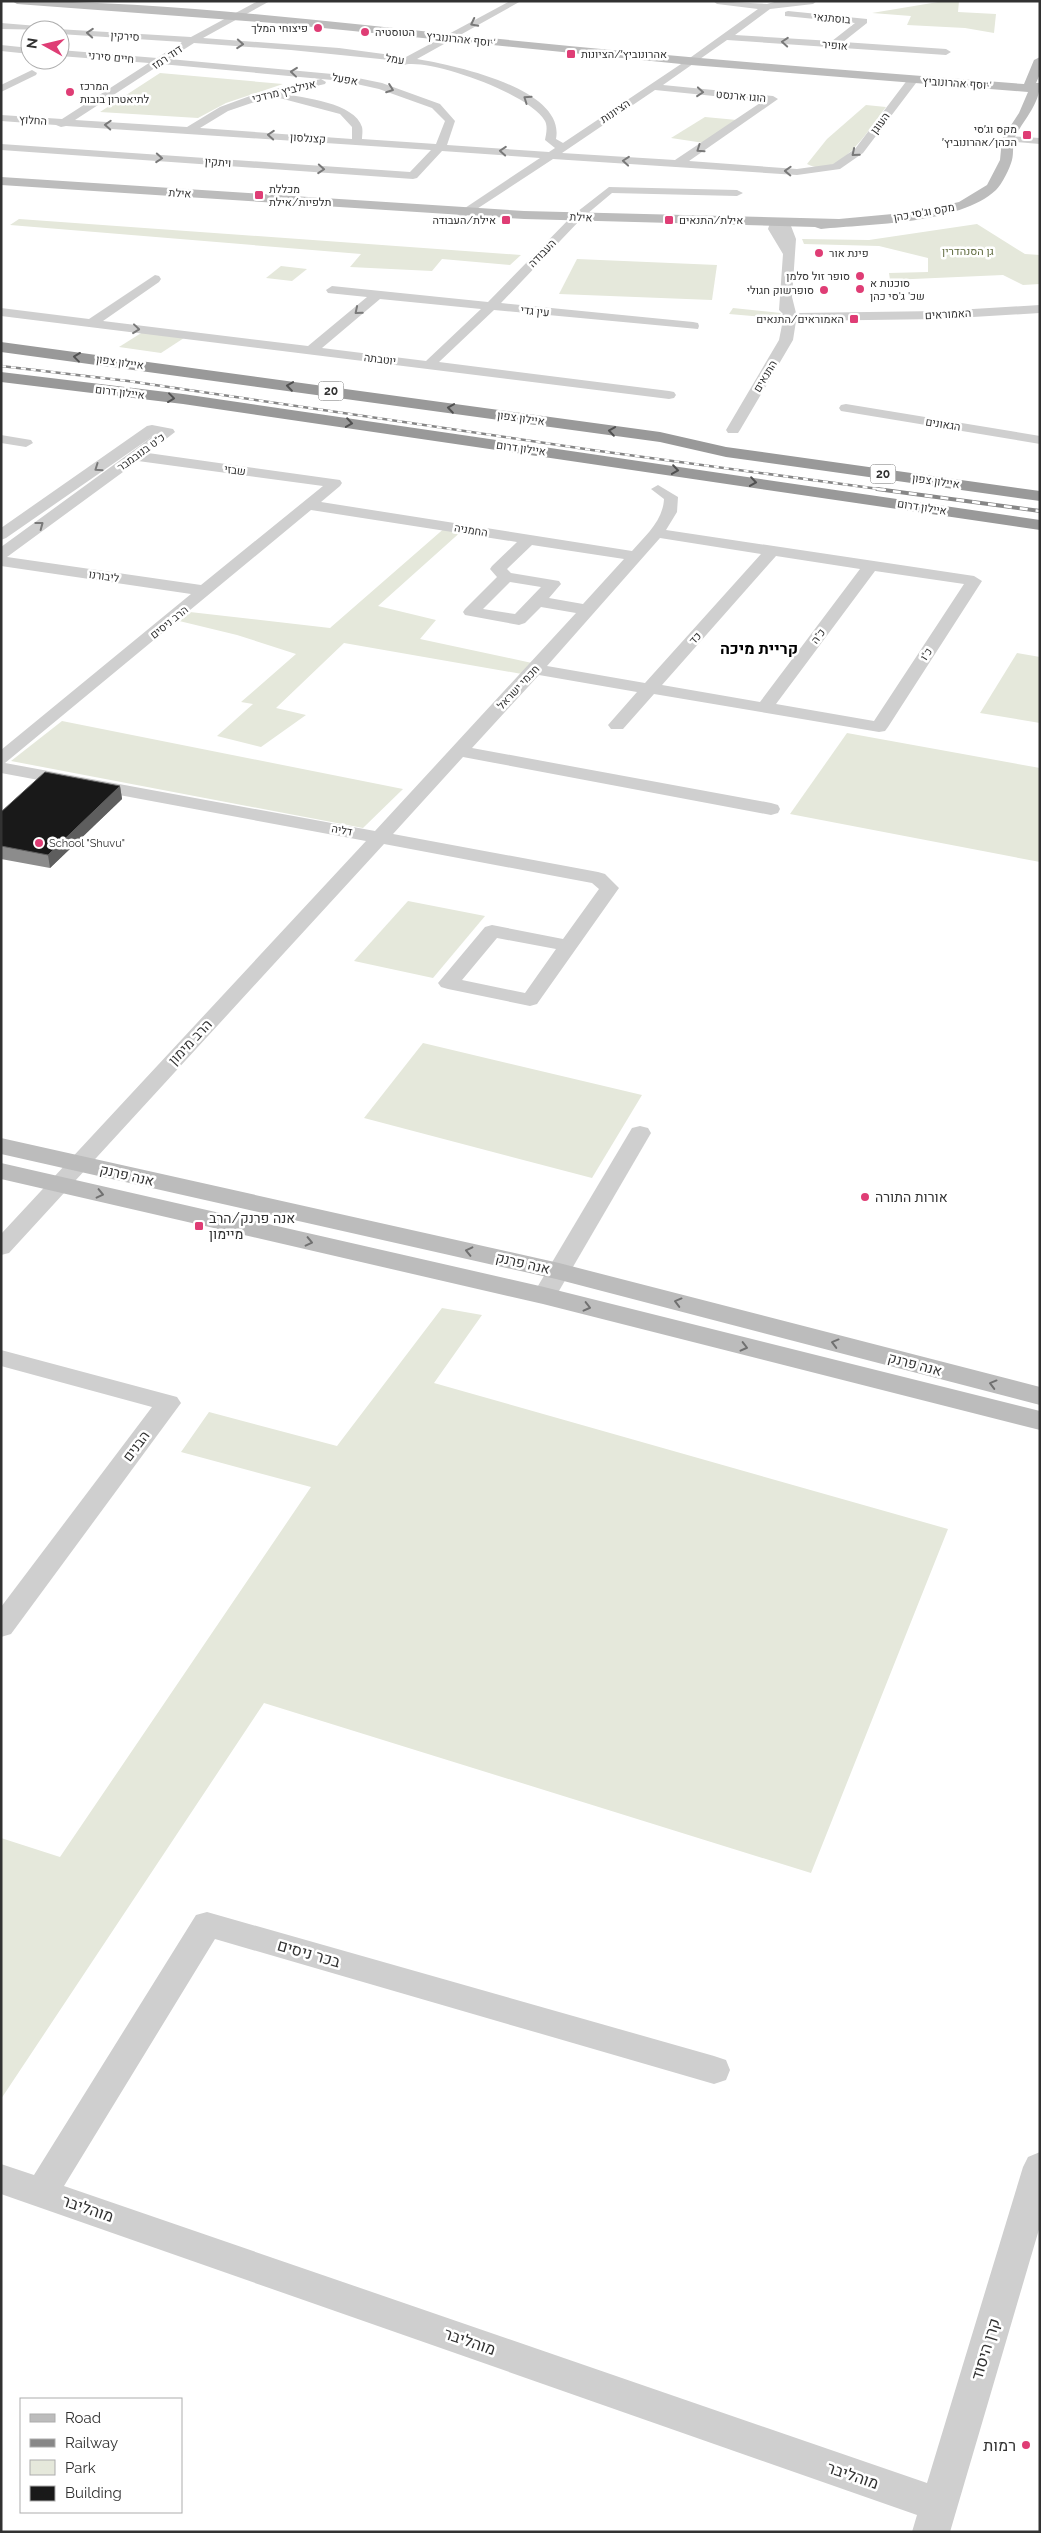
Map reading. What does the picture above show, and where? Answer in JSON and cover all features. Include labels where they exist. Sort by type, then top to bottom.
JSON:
[{"type":"highway","name":"איילון צפון","points":[[1,347],[660,437],[726,452],[1040,496]]},
{"type":"highway","name":"איילון דרום","points":[[1,377],[183,399],[1040,525]]},
{"type":"highway","points":[[660,437],[1040,487]]},
{"type":"highway","points":[[844,495],[1040,529]]},
{"type":"street","name":"יוסף אהרונוביץ'","points":[[17,1],[233,17],[691,62],[875,77],[1037,87]]},
{"type":"street","points":[[233,17],[266,1]]},
{"type":"street","name":"אנילביץ מרדכי","points":[[190,130],[224,109],[266,94],[343,78],[409,61],[447,38],[517,1]]},
{"type":"street","points":[[717,1],[764,9],[788,2],[813,1]]},
{"type":"street","name":"הציונות","points":[[464,212],[691,62],[764,9]]},
{"type":"street","name":"בוסתנאי","points":[[764,9],[864,21],[833,45]]},
{"type":"street","name":"דוד רמז","points":[[8,159],[161,62],[191,40],[233,17]]},
{"type":"street","points":[[1,26],[20,28]]},
{"type":"street","name":"סירקין","points":[[70,32],[191,40]]},
{"type":"street","name":"אופיר","points":[[724,37],[946,52]]},
{"type":"street","name":"עמל","points":[[191,40],[344,52],[409,61],[474,74],[503,85],[540,108],[552,128],[550,140],[562,146]]},
{"type":"street","points":[[1,48],[20,50]]},
{"type":"street","name":"חיים סירני","points":[[70,54],[161,62]]},
{"type":"street","name":"מקס וג'סי כהן","points":[[780,230],[914,216],[963,205],[992,187],[1006,160],[1011,139],[1037,87],[1040,60]]},
{"type":"street","name":"אפעל","points":[[161,62],[274,70],[343,78],[382,86],[436,106],[450,120],[448,134],[442,146],[413,176]]},
{"type":"street","points":[[1,89],[32,73],[9,72]]},
{"type":"street","name":"העוגן","points":[[676,165],[797,172],[836,167],[859,151],[917,80]]},
{"type":"street","name":"הוגו ארנסט","points":[[651,87],[773,98],[676,165]]},
{"type":"street","points":[[266,94],[309,101],[344,112],[358,126],[356,142]]},
{"type":"street","name":"החלוץ","points":[[1,118],[64,122]]},
{"type":"street","name":"קצנלסון","points":[[64,122],[551,154]]},
{"type":"street","points":[[1011,139],[1040,141]]},
{"type":"street","name":"ויתקין","points":[[1,147],[413,176]]},
{"type":"street","points":[[551,154],[676,165]]},
{"type":"street","name":"אילת","points":[[1,182],[746,229],[766,232],[780,230]]},
{"type":"street","name":"העבודה","points":[[429,365],[491,306],[575,219],[609,190],[737,193]]},
{"type":"street","name":"אילת","points":[[575,219],[780,230]]},
{"type":"street","name":"התנאים","points":[[733,430],[786,340],[788,318],[785,293],[790,241],[780,230]]},
{"type":"street","points":[[90,324],[154,279]]},
{"type":"street","name":"עין גדי","points":[[332,290],[693,326]]},
{"type":"street","points":[[310,351],[377,295]]},
{"type":"street","name":"האמוראים","points":[[788,318],[940,315],[1040,309]]},
{"type":"street","name":"יוטבתה","points":[[1,312],[669,395]]},
{"type":"street","name":"הגאונים","points":[[846,408],[1040,440]]},
{"type":"street","name":"כ\"ט בנובמבר","points":[[1,535],[152,430],[168,432],[1,554]]},
{"type":"street","points":[[1,439],[26,443]]},
{"type":"street","name":"שבזי","points":[[136,456],[335,483]]},
{"type":"street","name":"הרב ניסים","points":[[1,759],[335,483]]},
{"type":"street","name":"חכמי ישראל","points":[[378,837],[534,669],[667,520],[671,505],[670,496],[658,489]]},
{"type":"street","name":"החמניה","points":[[308,505],[634,556]]},
{"type":"street","points":[[656,533],[871,565]]},
{"type":"street","points":[[506,577],[471,612],[519,620],[553,584],[506,577],[498,569],[529,539]]},
{"type":"street","name":"כד","points":[[616,725],[772,551]]},
{"type":"street","name":"ליבורנו","points":[[1,561],[206,591]]},
{"type":"street","name":"כ\"ו","points":[[764,708],[879,727],[974,581],[871,565]]},
{"type":"street","name":"כ\"ה","points":[[764,708],[871,565]]},
{"type":"street","points":[[536,601],[587,610]]},
{"type":"street","points":[[534,669],[764,708]]},
{"type":"street","points":[[458,752],[771,809]]},
{"type":"street","name":"דליה","points":[[1,768],[598,878],[609,888],[569,946],[530,1000],[448,983],[492,931],[569,946]]},
{"type":"street","name":"הרב מימון","points":[[1,1248],[378,837]]},
{"type":"street","points":[[544,1296],[640,1133]]},
{"type":"street","name":"אנה פרנק","points":[[1,1146],[559,1271],[1040,1396]]},
{"type":"street","name":"אנה פרנק","points":[[1,1171],[544,1296],[1040,1421]]},
{"type":"street","name":"הבנים","points":[[1,1358],[168,1404],[1,1627]]},
{"type":"street","name":"בכר ניסים","points":[[42,2192],[206,1924],[714,2070]]},
{"type":"street","name":"קרן היסוד","points":[[935,2518],[1040,2167]]},
{"type":"street","name":"מוהליבר","points":[[1,2179],[42,2192],[935,2518]]},
{"type":"green space","points":[[944,1],[959,1],[958,12],[996,14],[994,33],[965,28],[907,25],[911,16],[872,13]]},
{"type":"green space","points":[[160,73],[283,84],[226,103],[198,118],[100,112]]},
{"type":"green space","points":[[866,105],[886,107],[852,150],[842,159],[830,165],[819,167],[807,164],[827,139]]},
{"type":"green space","points":[[705,117],[737,120],[704,143],[671,138]]},
{"type":"green space","points":[[19,219],[521,255],[510,265],[442,259],[432,271],[350,267],[361,254],[10,225]]},
{"type":"green space","name":"גן הסנהדרין","points":[[977,224],[1025,254],[1040,255],[1040,284],[1023,285],[1003,275],[890,280],[889,273],[928,272],[928,258],[879,246],[804,244],[802,239],[869,240]]},
{"type":"green space","points":[[577,259],[717,265],[712,300],[559,294]]},
{"type":"green space","points":[[281,266],[307,269],[292,281],[266,278]]},
{"type":"green space","points":[[733,308],[781,313],[777,318],[729,314]]},
{"type":"green space","points":[[146,330],[187,336],[161,353],[119,347]]},
{"type":"green space","points":[[447,526],[464,529],[378,606],[436,620],[420,639],[532,663],[522,674],[344,643],[276,708],[306,715],[261,747],[217,736],[253,704],[241,702],[296,654],[237,635],[171,619],[181,611],[330,628]]},
{"type":"green space","points":[[1017,653],[1040,657],[1040,723],[980,713]]},
{"type":"green space","points":[[62,721],[403,789],[363,828],[11,761]]},
{"type":"green space","points":[[847,733],[1040,768],[1040,862],[790,814]]},
{"type":"green space","points":[[408,901],[485,916],[433,978],[354,961]]},
{"type":"green space","points":[[423,1043],[642,1095],[592,1178],[364,1118]]},
{"type":"green space","points":[[442,1308],[482,1315],[434,1383],[948,1529],[811,1873],[264,1703],[1,2099],[1,1838],[60,1857],[311,1487],[181,1452],[209,1412],[337,1446]]},
{"type":"building","name":"School \"Shuvu\"","points":[[45,772],[120,786],[48,855],[1,846],[1,812]]},
{"type":"railway","points":[[1,366],[128,381],[592,450],[886,490]]},
{"type":"railway","points":[[877,489],[1040,511]]},
{"type":"place","name":"פיצוחי המלך","points":[[318,28]]},
{"type":"place","name":"הטוסטיה","points":[[365,32]]},
{"type":"place","name":"אהרונוביץ׳/הציונות","points":[[571,54]]},
{"type":"place","name":"המרכז לתיאטרון בובות","points":[[70,92]]},
{"type":"place","name":"מקס וג׳סי הכהן/אהרונוביץ׳","points":[[1027,135]]},
{"type":"place","name":"מכללת תלפיות/אילת","points":[[259,195]]},
{"type":"place","name":"אילת/העבודה","points":[[506,220]]},
{"type":"place","name":"אילת/התנאים","points":[[669,220]]},
{"type":"place","name":"פינת אור","points":[[819,253]]},
{"type":"place","name":"סופר זול סלמן","points":[[860,276]]},
{"type":"place","name":"סוכנות א שכ' ג'סי כהן","points":[[860,289]]},
{"type":"place","name":"סופרשוק חגולי","points":[[824,290]]},
{"type":"place","name":"האמוראים/התנאים","points":[[854,319]]},
{"type":"place","name":"School \"Shuvu\"","points":[[39,843]]},
{"type":"place","name":"אורות התורה","points":[[865,1197]]},
{"type":"place","name":"אנה פרנק/הרב מיימון","points":[[199,1226]]},
{"type":"place","name":"רמות","points":[[1026,2445]]},
{"type":"district","name":"קריית מיכה","points":[[759,648]]}]
